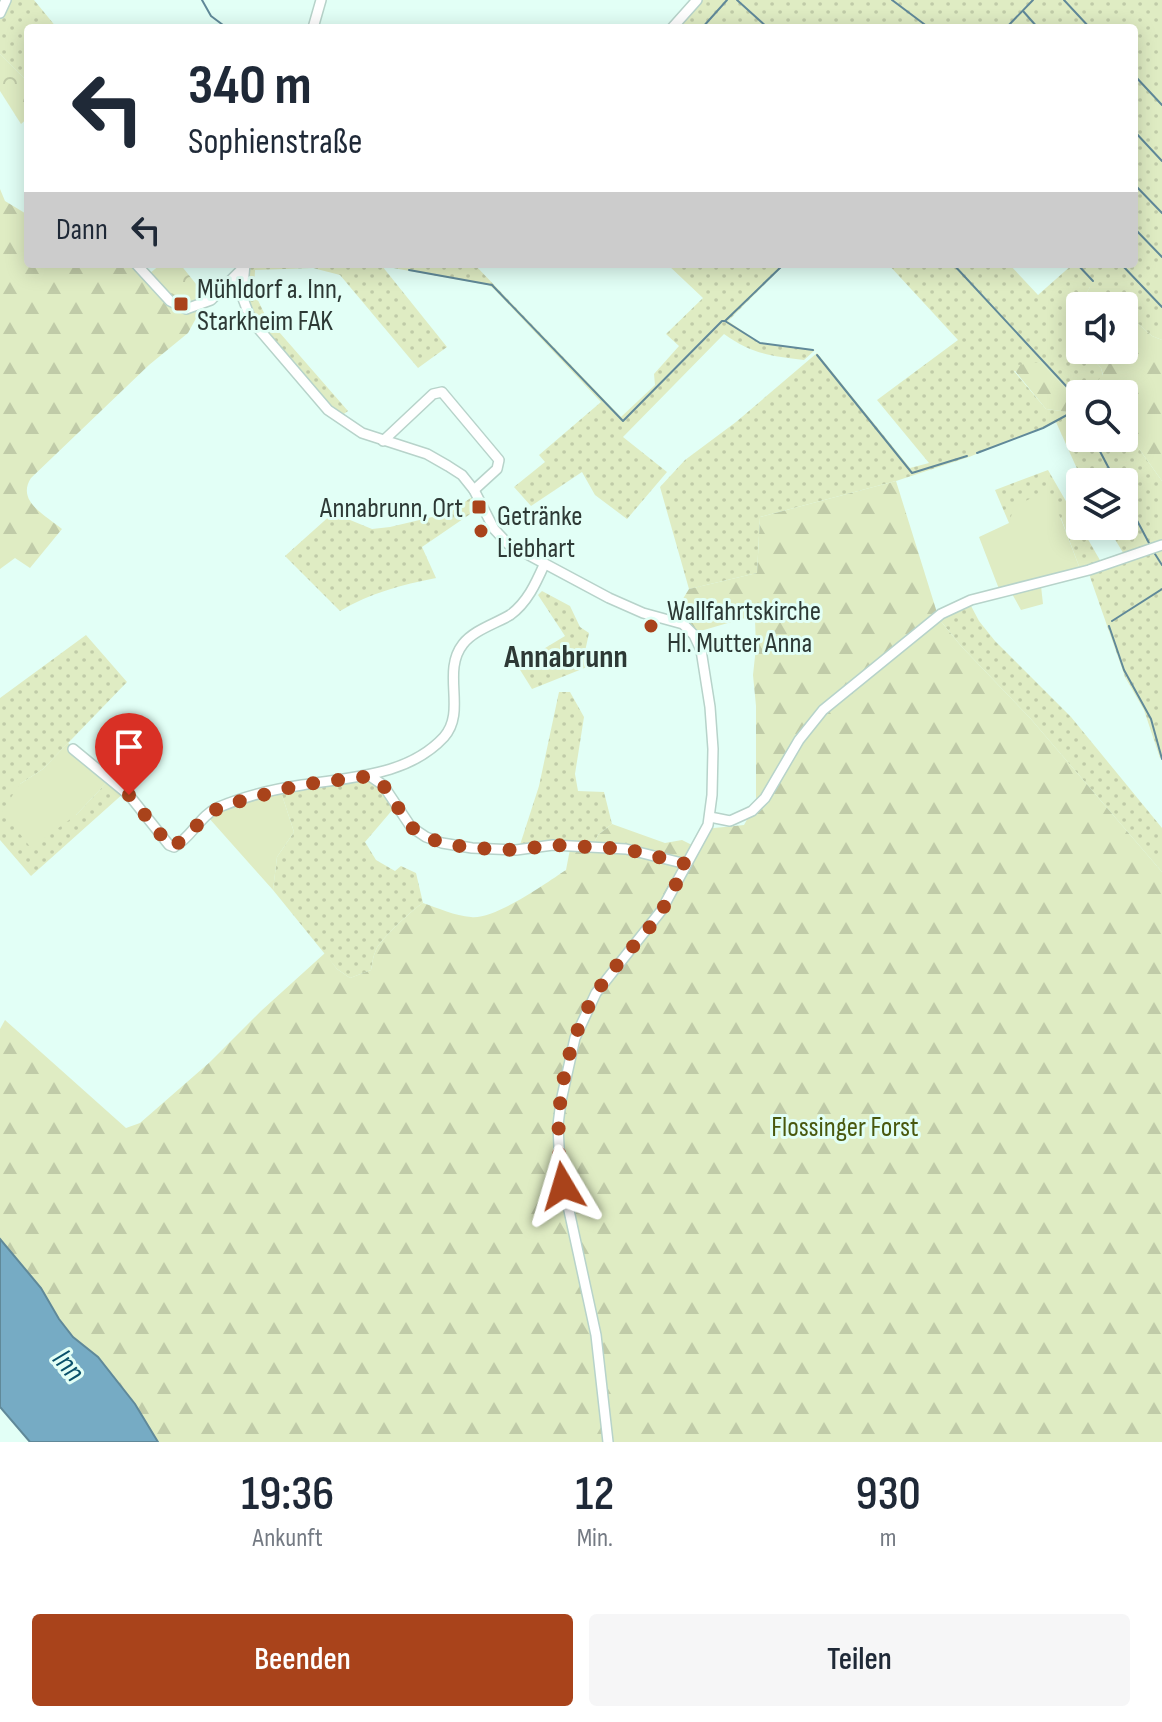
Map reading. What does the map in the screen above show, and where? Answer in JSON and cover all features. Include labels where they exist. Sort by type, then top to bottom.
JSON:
[{"type":"street","points":[[0,13],[6,0]]},
{"type":"street","points":[[314,24],[321,0]]},
{"type":"street","points":[[676,24],[697,0]]},
{"type":"street","points":[[140,268],[170,301],[186,309],[211,300],[242,268]]},
{"type":"street","points":[[244,268],[242,296],[251,320],[328,410],[362,433],[438,459],[462,475],[502,539],[544,565],[638,611],[677,621],[694,635],[704,660],[713,770],[710,817],[699,844],[661,911],[592,1001],[575,1038],[558,1125],[560,1169],[596,1335],[608,1442]]},
{"type":"street","points":[[383,441],[433,394],[442,392],[499,460],[497,469],[474,490]]},
{"type":"street","points":[[710,817],[730,821],[752,811],[765,798],[799,740],[823,710],[941,614],[971,600],[1089,570],[1162,545]]},
{"type":"street","points":[[73,749],[115,781],[174,847],[210,813],[222,806],[300,785],[388,771],[432,746],[449,730],[454,714],[453,668],[462,645],[516,610],[529,595],[544,565]]},
{"type":"street","points":[[383,785],[388,771]]},
{"type":"street","points":[[370,776],[383,785],[411,827],[442,843],[516,850],[553,845],[626,849],[686,864]]},
{"type":"green space","points":[[8,0],[34,0],[54,24],[24,24],[24,78],[0,54],[0,17]]},
{"type":"green space","points":[[700,0],[1162,0],[1162,340],[1138,324],[1138,292],[1101,292],[1090,287],[1087,292],[1066,292],[1066,364],[1097,364],[1103,376],[1099,380],[1066,380],[1066,389],[1041,362],[1014,371],[1046,409],[1066,412],[1066,444],[1056,422],[969,457],[896,481],[760,517],[757,573],[689,589],[660,487],[685,460],[736,422],[817,353],[910,468],[929,463],[877,400],[958,340],[892,268],[1013,268],[1038,295],[1068,268],[1138,268],[1138,24],[679,24]]},
{"type":"green space","points":[[0,54],[24,78],[24,121],[21,124],[0,91]]},
{"type":"green space","points":[[0,189],[5,201],[24,213],[24,268],[135,268],[157,293],[200,311],[188,333],[149,365],[31,478],[27,486],[30,501],[62,529],[30,568],[15,558],[0,569]]},
{"type":"green space","points":[[156,268],[183,268],[208,299],[188,303],[174,300],[149,274]]},
{"type":"green space","points":[[248,268],[313,268],[255,270],[254,292],[266,317],[348,411],[341,416],[326,404],[253,319],[245,293]]},
{"type":"green space","points":[[313,268],[384,268],[447,347],[418,368],[340,275]]},
{"type":"green space","points":[[393,268],[478,268],[621,417],[655,385],[654,374],[679,346],[666,334],[703,298],[671,268],[781,268],[728,321],[760,343],[815,350],[804,360],[781,357],[753,350],[724,334],[623,437],[667,472],[627,519],[595,495],[582,472],[531,506],[514,487],[545,462],[539,455],[601,402],[488,285]]},
{"type":"green space","points":[[1096,286],[1103,292],[1087,292],[1090,287]]},
{"type":"green space","points":[[1138,324],[1162,340],[1162,481],[1138,447],[1138,380],[1098,380],[1103,375],[1097,364],[1138,364]]},
{"type":"green space","points":[[1041,362],[1066,389],[1066,412],[1046,409],[1011,366]]},
{"type":"green space","points":[[1138,447],[1162,481],[1162,542],[1125,556],[1115,540],[1138,540],[1138,468],[1077,468],[1070,452],[1138,452]]},
{"type":"green space","points":[[1048,470],[1066,501],[1066,531],[1061,518],[1009,523],[995,490]]},
{"type":"green space","name":"Flossinger Forst","points":[[896,481],[939,619],[1030,718],[1162,872],[1162,1442],[158,1442],[135,1404],[98,1357],[73,1337],[58,1319],[41,1288],[0,1239],[0,1029],[5,1020],[126,1128],[140,1123],[210,1062],[325,953],[337,969],[350,978],[371,970],[379,946],[397,925],[423,903],[471,917],[493,913],[520,900],[566,870],[571,844],[592,847],[598,835],[612,824],[665,843],[682,840],[694,846],[704,829],[744,825],[756,803],[755,620],[745,618],[697,632],[673,615],[689,589],[757,573],[760,517]]},
{"type":"green space","points":[[1041,493],[1050,496],[1080,569],[1041,586],[1043,604],[1021,610],[1011,592],[999,589],[979,537],[1009,523],[1014,507]]},
{"type":"green space","points":[[472,497],[479,508],[422,547],[436,578],[386,590],[340,611],[285,556],[333,513],[372,529],[390,527],[449,513]]},
{"type":"green space","points":[[1069,540],[1088,540],[1101,562],[1080,569]]},
{"type":"green space","points":[[1162,548],[1160,758],[1144,710],[1125,677],[1089,574]]},
{"type":"green space","points":[[542,591],[570,606],[580,627],[589,633],[584,656],[587,667],[532,689],[517,665],[565,636],[538,595]]},
{"type":"green space","points":[[970,604],[995,641],[1071,717],[1162,828],[1162,872],[1030,718],[939,619]]},
{"type":"green space","points":[[86,635],[127,682],[43,769],[20,784],[76,815],[110,779],[125,792],[31,876],[0,840],[0,698]]},
{"type":"green space","points":[[559,692],[570,692],[584,717],[575,774],[578,791],[604,792],[612,824],[598,835],[592,847],[519,848],[539,786]]},
{"type":"green space","points":[[68,743],[110,779],[76,815],[31,848],[2,811],[20,784],[43,769]]},
{"type":"green space","points":[[366,779],[381,788],[394,808],[365,842],[376,860],[395,871],[401,866],[416,873],[423,903],[397,925],[379,946],[371,970],[350,978],[337,969],[273,890],[277,857],[294,832],[281,792]]},
{"type":"green space","points":[[281,792],[294,832],[277,857],[273,890],[208,817],[218,809]]},
{"type":"water","name":"Inn","points":[[0,1239],[41,1288],[73,1337],[98,1357],[135,1404],[158,1442],[30,1442],[0,1407]]},
{"type":"waterway","points":[[202,0],[211,16],[222,24]]},
{"type":"waterway","points":[[706,24],[727,0]]},
{"type":"waterway","points":[[737,0],[764,24]]},
{"type":"waterway","points":[[892,0],[924,24]]},
{"type":"waterway","points":[[1010,24],[1033,0]]},
{"type":"waterway","points":[[1064,0],[1086,24]]},
{"type":"waterway","points":[[1023,11],[1034,24]]},
{"type":"waterway","points":[[1138,79],[1162,105]]},
{"type":"waterway","points":[[1138,135],[1162,161]]},
{"type":"waterway","points":[[1138,188],[1162,213]]},
{"type":"waterway","points":[[1138,232],[1162,257]]},
{"type":"waterway","points":[[409,270],[492,285],[623,421],[722,321],[780,268]]},
{"type":"waterway","points":[[957,268],[1066,386]]},
{"type":"waterway","points":[[1081,268],[1093,281]]},
{"type":"waterway","points":[[1125,268],[1162,307]]},
{"type":"waterway","points":[[725,321],[760,343],[813,350]]},
{"type":"waterway","points":[[817,355],[912,473],[967,456]]},
{"type":"waterway","points":[[977,453],[1043,428],[1066,416]]},
{"type":"waterway","points":[[1100,452],[1109,468]]},
{"type":"waterway","points":[[1138,522],[1149,543]]},
{"type":"waterway","points":[[1155,554],[1162,565]]},
{"type":"waterway","points":[[1112,621],[1162,589]]},
{"type":"waterway","points":[[1109,626],[1124,670],[1151,719],[1162,759]]},
{"type":"place","name":"Mühldorf a. Inn, Starkheim FAK","points":[[181,304]]},
{"type":"place","name":"Annabrunn, Ort","points":[[479,507]]},
{"type":"place","name":"Getränke Liebhart","points":[[481,531]]},
{"type":"place","name":"Wallfahrtskirche Hl. Mutter Anna","points":[[651,626]]},
{"type":"district","name":"Annabrunn","points":[[566,656]]},
{"type":"route","points":[[129,795],[169,845],[174,847],[210,813],[222,806],[280,789],[370,776],[383,785],[411,827],[442,843],[516,850],[553,845],[626,849],[686,864],[661,911],[596,993],[581,1021],[564,1081],[558,1125],[563,1186]]}]
